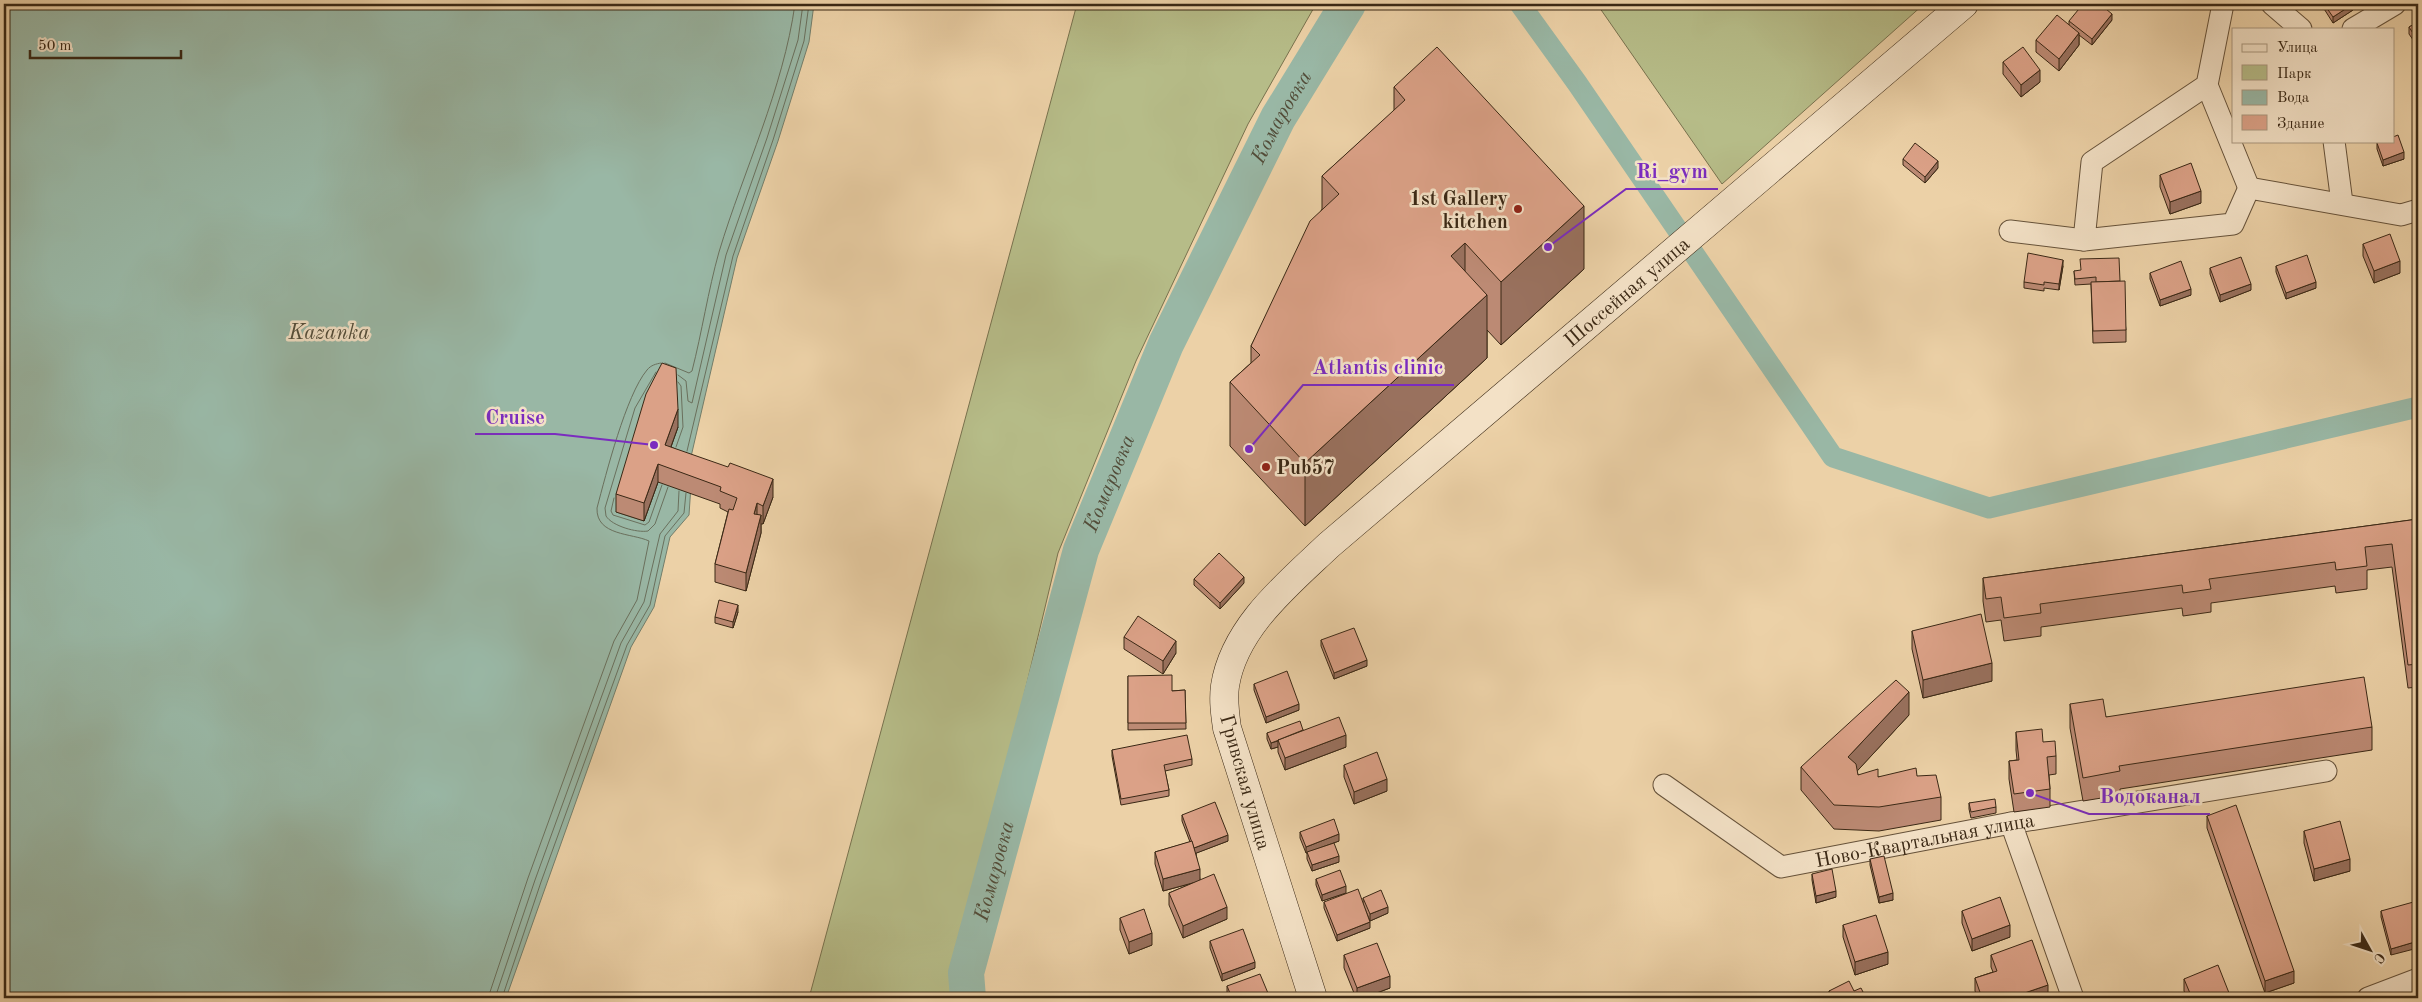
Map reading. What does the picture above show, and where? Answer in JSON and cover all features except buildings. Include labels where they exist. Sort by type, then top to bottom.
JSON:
[{"type":"street","name":"Шоссейная улица","points":[[1292,581],[1329,546],[1964,4]]},
{"type":"street","points":[[2010,231],[2084,240],[2233,224],[2249,188],[2207,85],[2223,4]]},
{"type":"street","points":[[2272,4],[2300,28]]},
{"type":"street","points":[[2355,28],[2395,4]]},
{"type":"street","points":[[2084,240],[2092,162],[2207,85]]},
{"type":"street","points":[[2334,142],[2342,203]]},
{"type":"street","points":[[2249,188],[2401,215],[2418,210]]},
{"type":"street","name":"Гривская улица","points":[[1292,581],[1253,624],[1242,640],[1230,667],[1224,703],[1230,741],[1313,998]]},
{"type":"street","name":"Ново-Квартальная улица","points":[[1664,785],[1781,867],[2011,823],[2326,771]]},
{"type":"street","points":[[2011,823],[2073,998]]},
{"type":"street","points":[[2368,998],[2418,979]]},
{"type":"green space","points":[[1077,4],[1316,4],[1248,124],[1136,361],[1058,553],[955,984],[955,998],[809,998]]},
{"type":"green space","points":[[1597,4],[1924,4],[1722,184]]},
{"type":"water","name":"Kazanka","points":[[4,4],[814,4],[809,42],[778,141],[737,258],[687,474],[691,485],[689,515],[670,537],[654,607],[631,647],[506,998],[4,998]],"holes":[[[678,427],[644,521],[616,511]]]},
{"type":"waterway","name":"Комаровка","points":[[968,998],[966,973],[1081,550],[1166,344],[1278,118],[1348,4]]},
{"type":"waterway","points":[[1520,4],[1577,83],[1833,457],[1989,508],[2418,407]]},
{"type":"place","name":"1st Gallery kitchen","points":[[1518,209]]},
{"type":"place","name":"Ri_gym","points":[[1548,247]]},
{"type":"place","name":"Cruise","points":[[654,445]]},
{"type":"place","name":"Atlantis clinic","points":[[1249,449]]},
{"type":"place","name":"Pub57","points":[[1266,467]]},
{"type":"place","name":"Водоканал","points":[[2030,793]]}]
